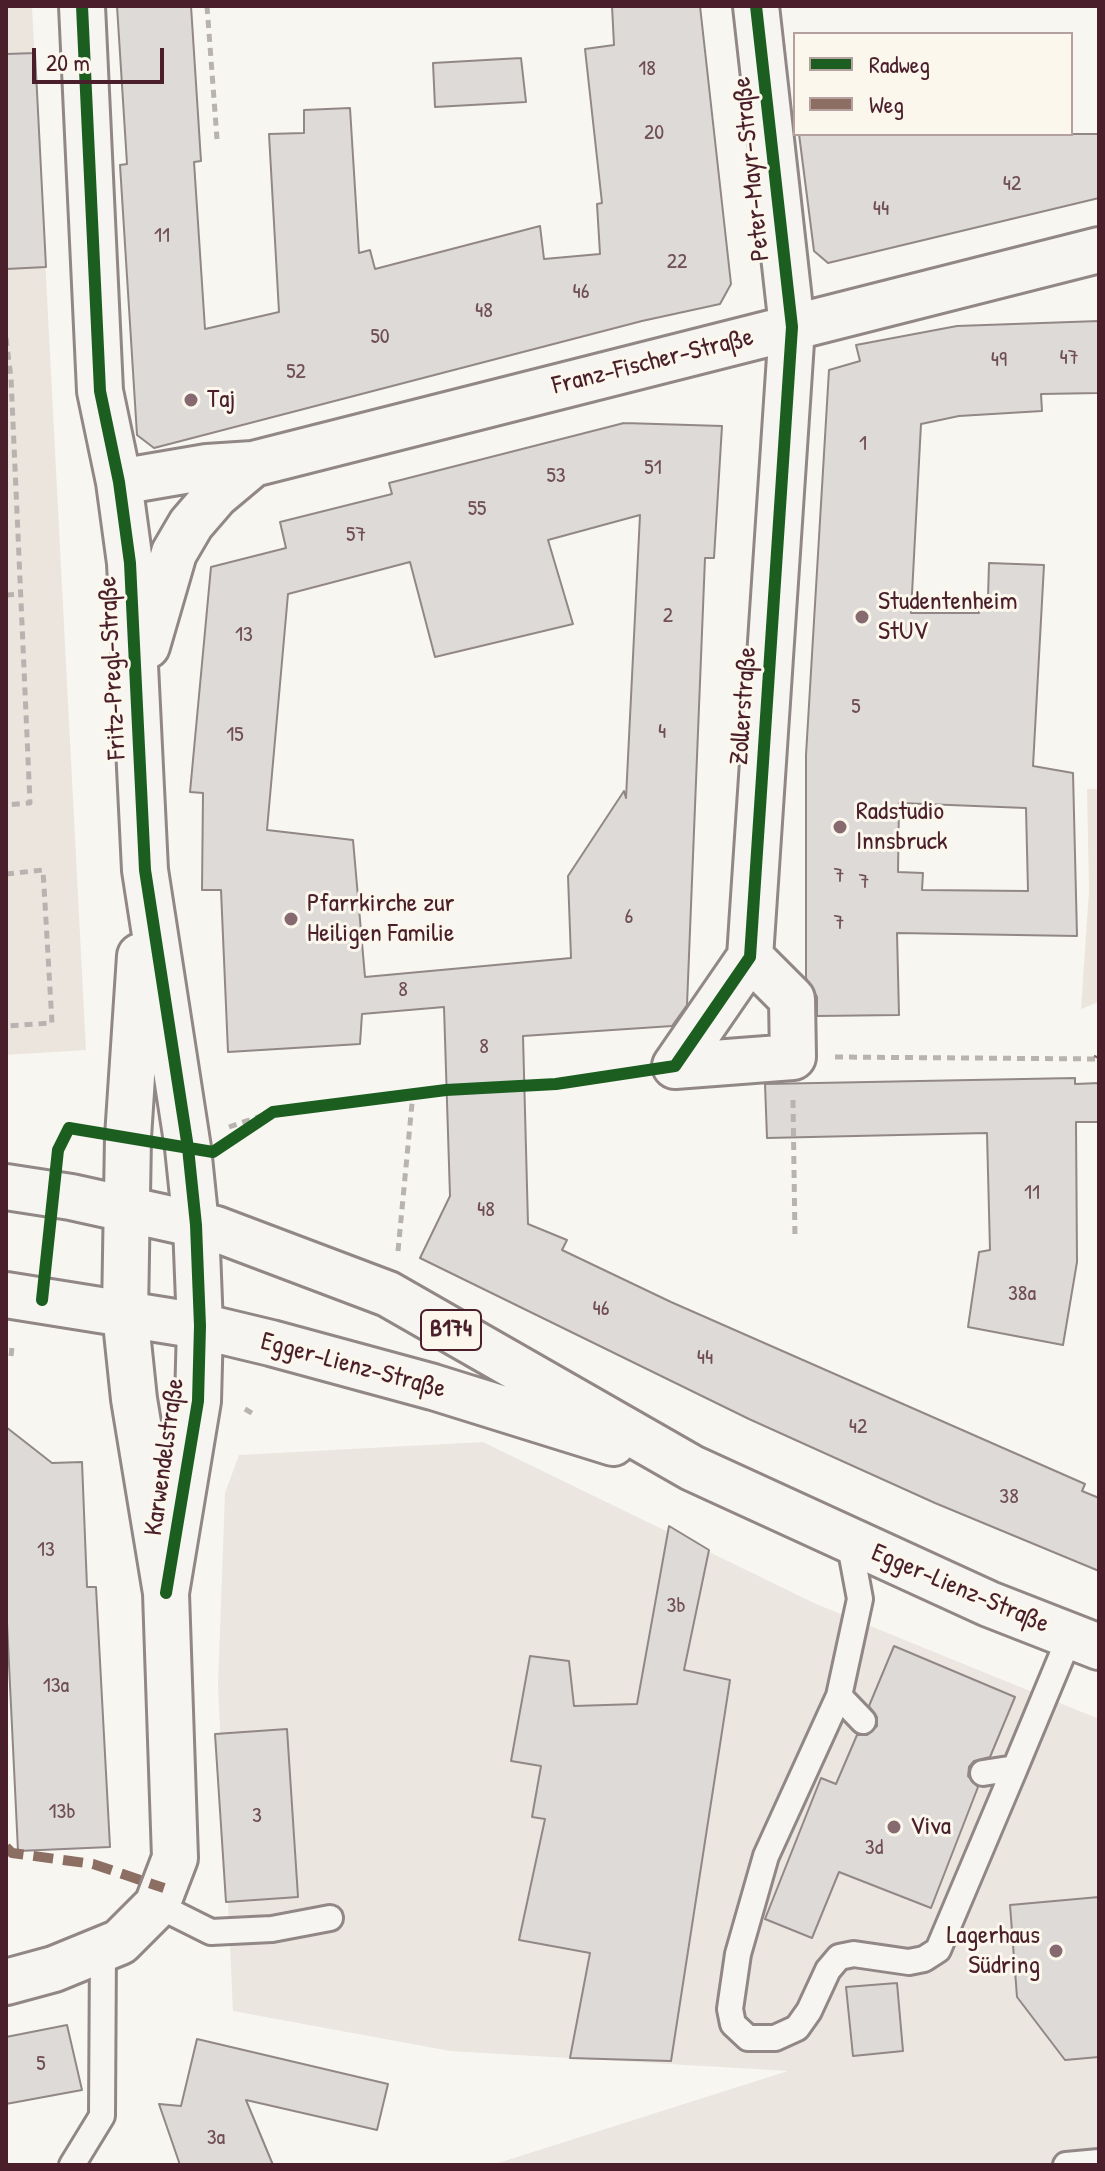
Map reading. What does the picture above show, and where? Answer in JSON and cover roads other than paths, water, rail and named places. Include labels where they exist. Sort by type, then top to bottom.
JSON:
[{"type":"street","name":"Fritz-Pregl-Straße","points":[[82,6],[100,391],[119,482],[130,563],[145,870],[127,1209],[125,1313]]},
{"type":"street","name":"Peter-Mayr-Straße","points":[[756,6],[792,327]]},
{"type":"street","name":"Franz-Fischer-Straße","points":[[119,482],[207,467],[253,464],[1099,250]]},
{"type":"street","name":"Zollerstraße","points":[[750,957],[792,327]]},
{"type":"street","name":"Franz-Fischer-Straße","points":[[137,686],[174,553],[191,524],[216,495],[253,464]]},
{"type":"street","name":"Fritz-Pregl-Straße","points":[[145,870],[202,1138],[196,1225],[200,1326]]},
{"type":"street","points":[[750,957],[792,999],[793,1057],[675,1066],[750,957]]},
{"type":"street","name":"Egger-Lienz-Straße","points":[[8,1188],[196,1225],[324,1267],[388,1294],[692,1468],[849,1540],[1085,1641]]},
{"type":"street","name":"Egger-Lienz-Straße","points":[[6,1295],[200,1326],[433,1387],[692,1468]]},
{"type":"street","name":"Karwendelstraße","points":[[6,1982],[54,1969],[120,1942],[157,1905],[175,1858],[166,1593],[134,1399],[125,1313]]},
{"type":"street","name":"Karwendelstraße","points":[[166,1593],[195,1436],[200,1326]]},
{"type":"lane","points":[[849,1540],[860,1599],[839,1696],[766,1856],[738,1954],[730,2009],[733,2024],[748,2038],[775,2038],[797,2028],[809,2011],[828,1970],[839,1957],[854,1954],[909,1962],[924,1959],[938,1950],[1015,1768],[1085,1641]]},
{"type":"lane","points":[[839,1696],[863,1721]]},
{"type":"lane","points":[[983,1773],[1015,1768]]},
{"type":"lane","points":[[157,1905],[211,1932],[272,1929],[330,1918]]},
{"type":"lane","points":[[72,2165],[102,2116],[103,1948]]},
{"type":"lane","points":[[1066,2165],[1099,2162]]},
{"type":"place","name":"Taj","points":[[191,400]]},
{"type":"place","name":"Studentenheim StUV","points":[[862,617]]},
{"type":"place","name":"Radstudio Innsbruck","points":[[840,827]]},
{"type":"place","name":"Pfarrkirche zur Heiligen Familie","points":[[291,919]]},
{"type":"place","name":"Viva","points":[[894,1827]]},
{"type":"place","name":"Lagerhaus Südring","points":[[1056,1951]]}]
